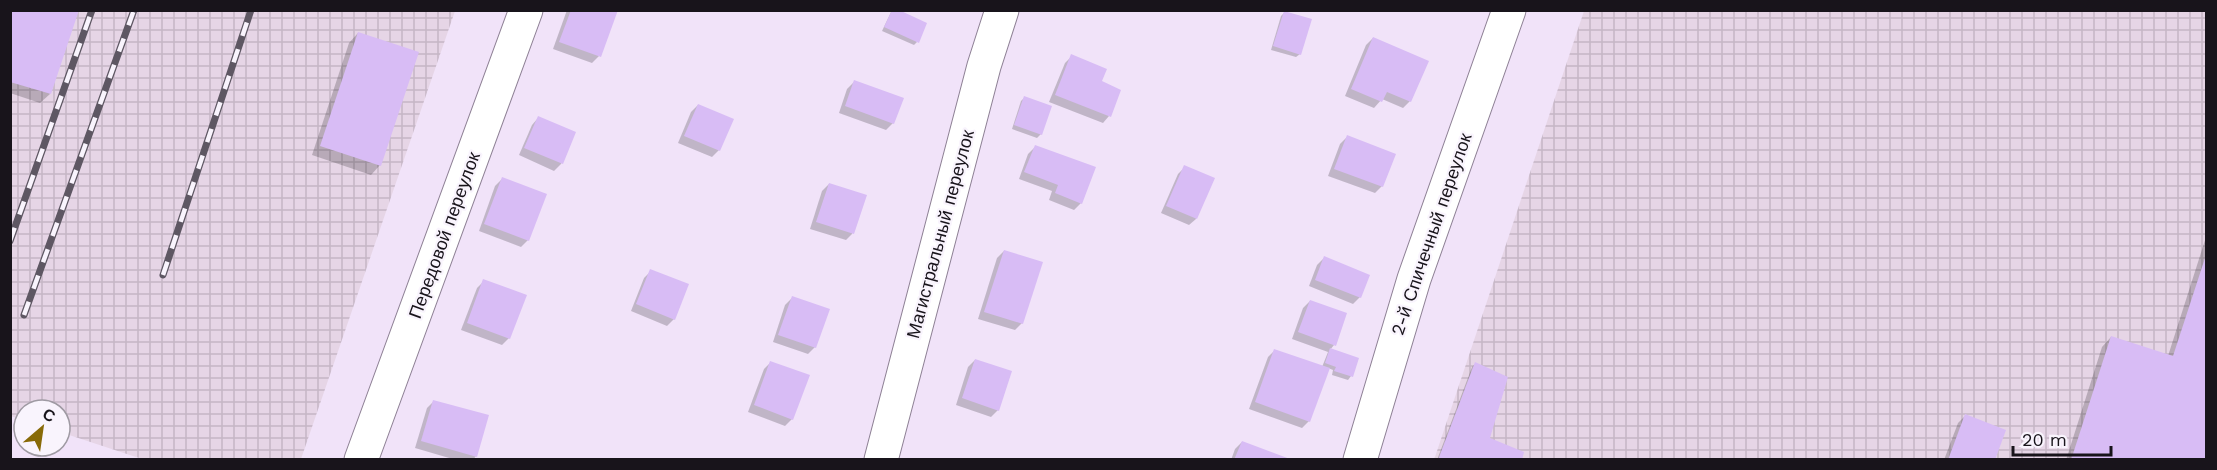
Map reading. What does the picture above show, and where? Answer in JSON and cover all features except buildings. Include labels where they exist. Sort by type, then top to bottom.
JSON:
[{"type":"street","name":"Передовой переулок","points":[[361,459],[526,10]]},
{"type":"street","name":"Магистральный переулок","points":[[881,459],[981,78],[1002,10]]},
{"type":"street","name":"2-й Спичечный переулок","points":[[1360,459],[1414,279],[1509,10]]},
{"type":"shaded area","points":[[11,11],[455,11],[301,459],[142,459],[72,436],[72,398],[12,398],[11,416]]},
{"type":"shaded area","points":[[1584,11],[2206,11],[2206,459],[1434,460]]},
{"type":"railway","points":[[10,241],[92,10]]},
{"type":"railway","points":[[24,315],[134,10]]},
{"type":"railway","points":[[163,275],[251,10]]}]
